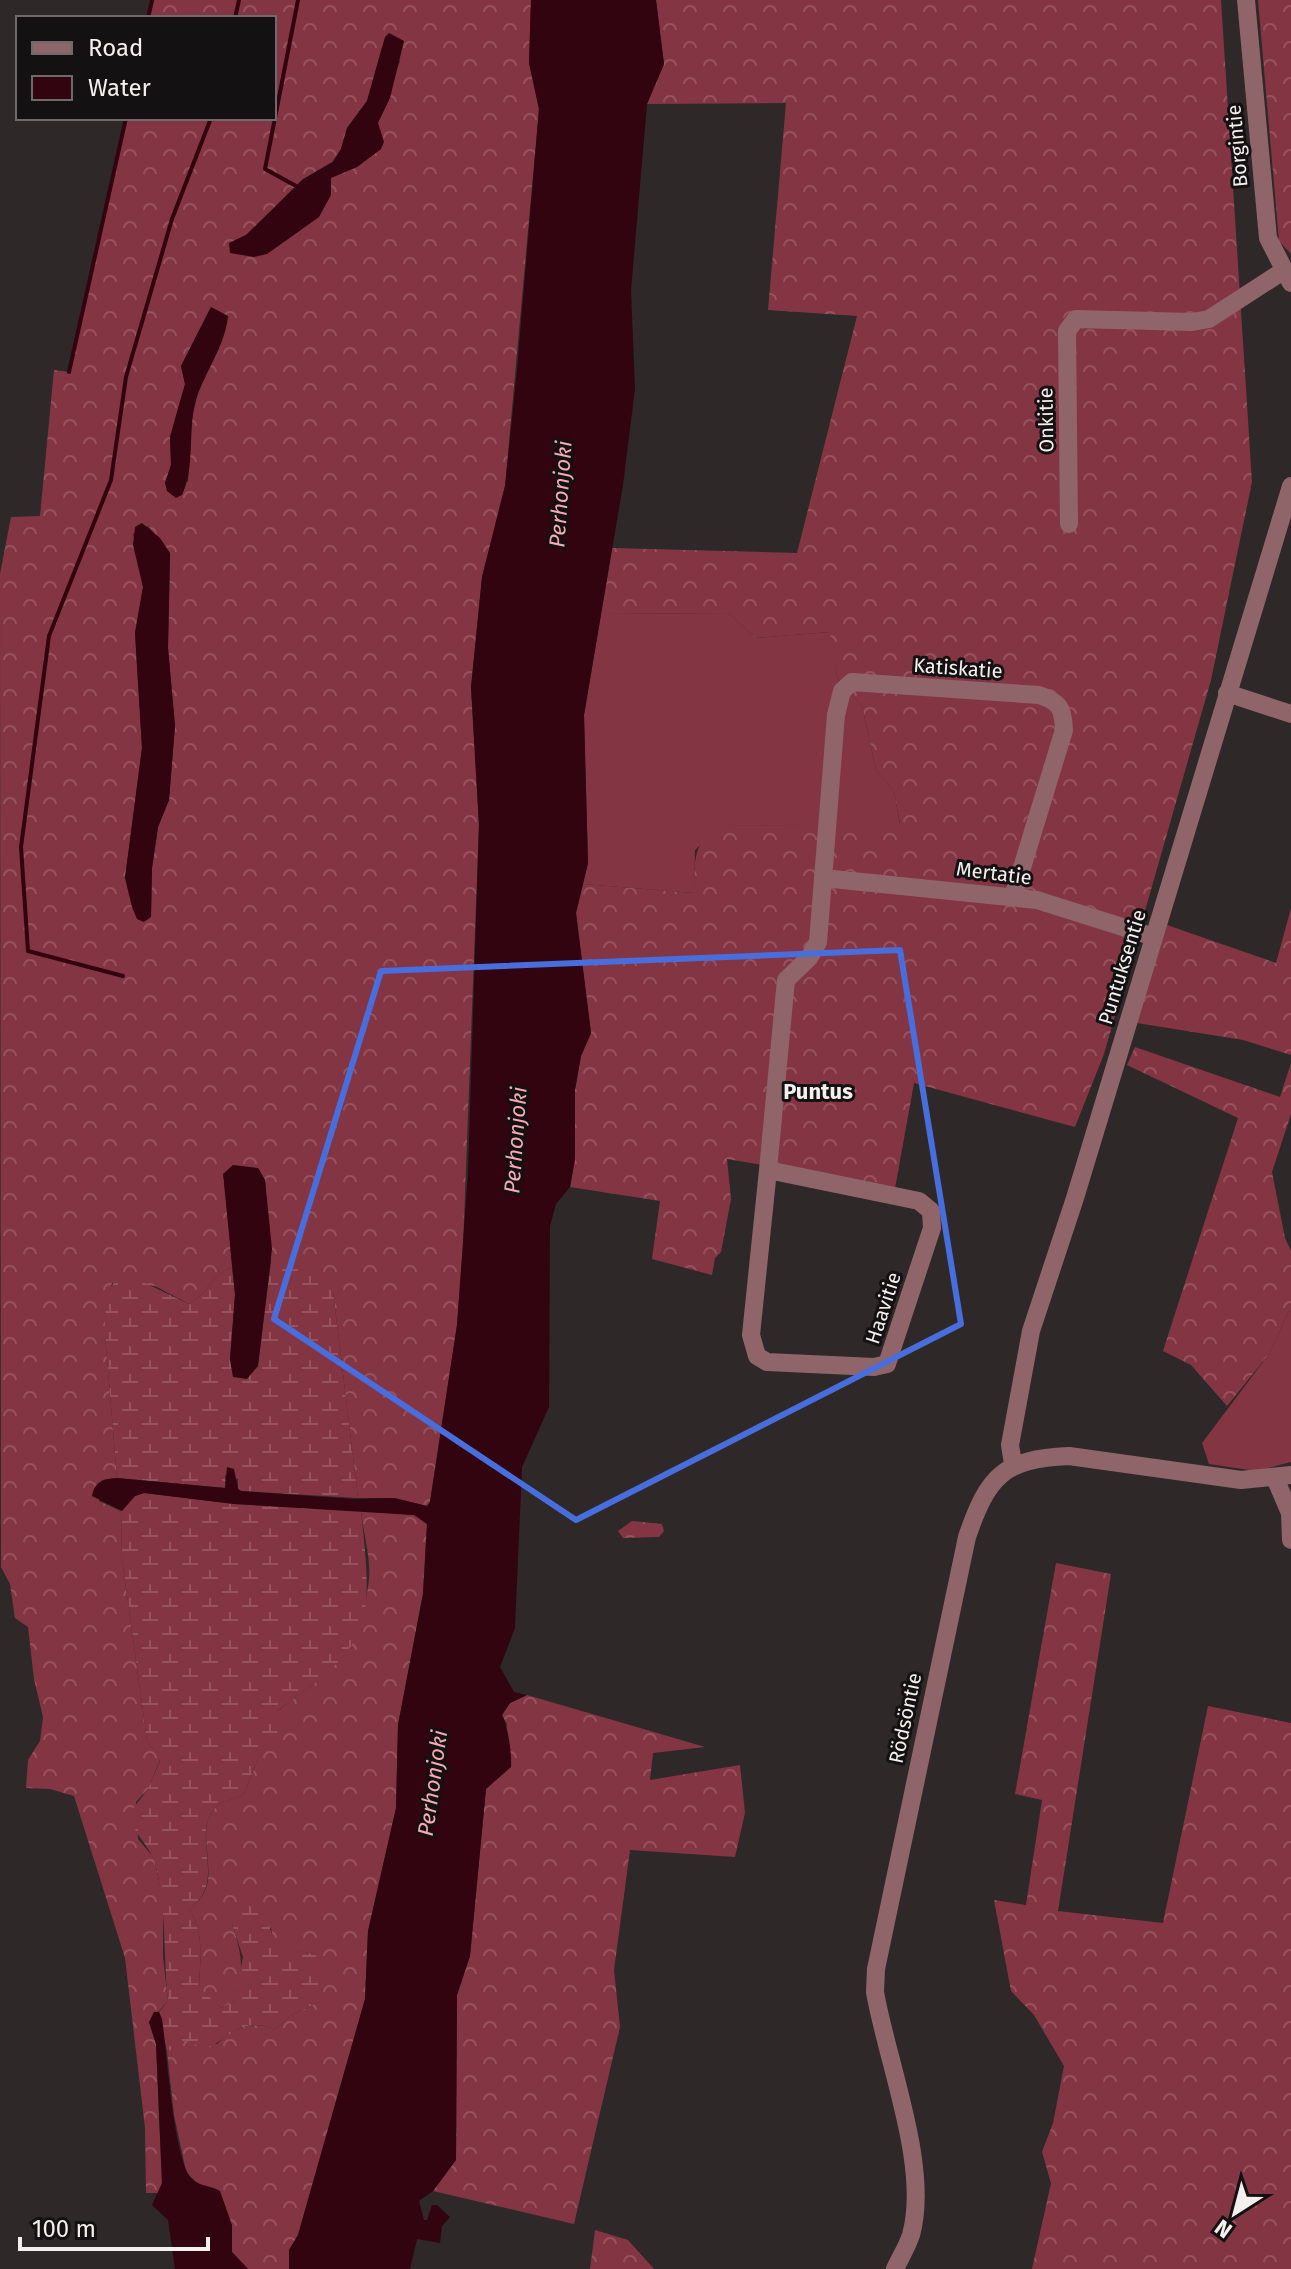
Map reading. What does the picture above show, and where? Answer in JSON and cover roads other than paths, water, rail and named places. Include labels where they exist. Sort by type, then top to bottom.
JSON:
[{"type":"street","name":"Borgintie","points":[[1246,0],[1268,238],[1287,277]]},
{"type":"street","name":"Onkitie","points":[[1069,524],[1067,331],[1076,319],[1192,322],[1209,319],[1246,291],[1287,277]]},
{"type":"street","name":"Puntuksentie","points":[[1013,1464],[1010,1445],[1031,1331],[1291,486]]},
{"type":"street","name":"Katiskatie","points":[[823,878],[836,715],[842,691],[852,682],[1039,695],[1056,701],[1063,711],[1064,730],[1013,897]]},
{"type":"street","points":[[1227,693],[1291,714]]},
{"type":"street","name":"Mertatie","points":[[823,878],[1037,900],[1154,937]]},
{"type":"street","name":"Haavitie","points":[[768,1170],[919,1201],[931,1211],[932,1228],[887,1364],[874,1367],[767,1362],[757,1356],[751,1335],[786,980],[790,972],[809,958],[818,942],[823,878]]},
{"type":"street","points":[[1013,1464],[1069,1456],[1241,1480],[1283,1476],[1291,1540]]},
{"type":"street","name":"Rödsöntie","points":[[895,2269],[910,2239],[915,2200],[908,2132],[879,2020],[876,1969],[886,1909],[967,1537],[986,1489],[1013,1464]]},
{"type":"water","name":"Perhonjoki","points":[[531,0],[656,0],[664,64],[647,104],[631,290],[635,389],[623,485],[584,715],[588,863],[576,913],[591,1033],[581,1056],[575,1090],[575,1159],[570,1187],[556,1204],[550,1226],[549,1407],[522,1467],[515,1628],[500,1667],[514,1692],[527,1695],[510,1703],[502,1715],[509,1740],[511,1767],[486,1789],[470,1956],[457,1995],[456,2160],[433,2191],[419,2201],[424,2220],[427,2220],[432,2205],[437,2205],[450,2217],[442,2226],[440,2243],[417,2239],[410,2269],[289,2269],[289,2250],[298,2235],[365,1999],[368,1931],[396,1808],[398,1725],[423,1594],[427,1524],[414,1515],[234,1504],[144,1493],[135,1496],[122,1511],[92,1496],[100,1482],[117,1478],[225,1488],[227,1467],[234,1469],[241,1491],[353,1499],[394,1498],[427,1506],[430,1502],[457,1325],[468,1173],[479,825],[471,687],[482,577],[505,486],[517,370],[539,109],[529,63]]},
{"type":"water","points":[[389,33],[404,41],[390,98],[378,123],[384,142],[381,149],[357,167],[331,178],[331,195],[319,217],[267,254],[254,257],[230,253],[229,243],[246,235],[303,179],[333,162],[341,149],[347,128],[367,101],[385,37]]},
{"type":"water","points":[[211,307],[228,316],[226,328],[195,403],[189,473],[182,495],[176,498],[167,491],[165,483],[171,465],[170,437],[185,384],[181,366]]},
{"type":"water","points":[[142,523],[160,538],[170,553],[168,648],[175,726],[169,800],[158,827],[152,868],[151,917],[144,922],[137,919],[125,878],[142,748],[135,633],[143,587],[133,545],[135,527]]},
{"type":"water","points":[[233,1165],[258,1168],[265,1180],[272,1249],[258,1366],[247,1379],[233,1377],[230,1360],[235,1294],[223,1174]]},
{"type":"water","points":[[154,2012],[159,2012],[162,2019],[175,2128],[185,2168],[195,2182],[220,2191],[232,2225],[232,2252],[248,2269],[175,2269],[168,2220],[152,2205],[162,2183],[156,2044],[149,2022]]},
{"type":"waterway","points":[[148,16],[152,0]]},
{"type":"waterway","points":[[235,16],[239,0]]},
{"type":"waterway","points":[[276,113],[298,0]]},
{"type":"waterway","points":[[69,372],[126,120]]},
{"type":"waterway","points":[[123,976],[28,951],[21,847],[49,636],[111,480],[126,377],[172,219],[210,120]]},
{"type":"waterway","points":[[275,120],[265,169],[296,186]]},
{"type":"district","name":"Puntus","points":[[818,1091]]}]
